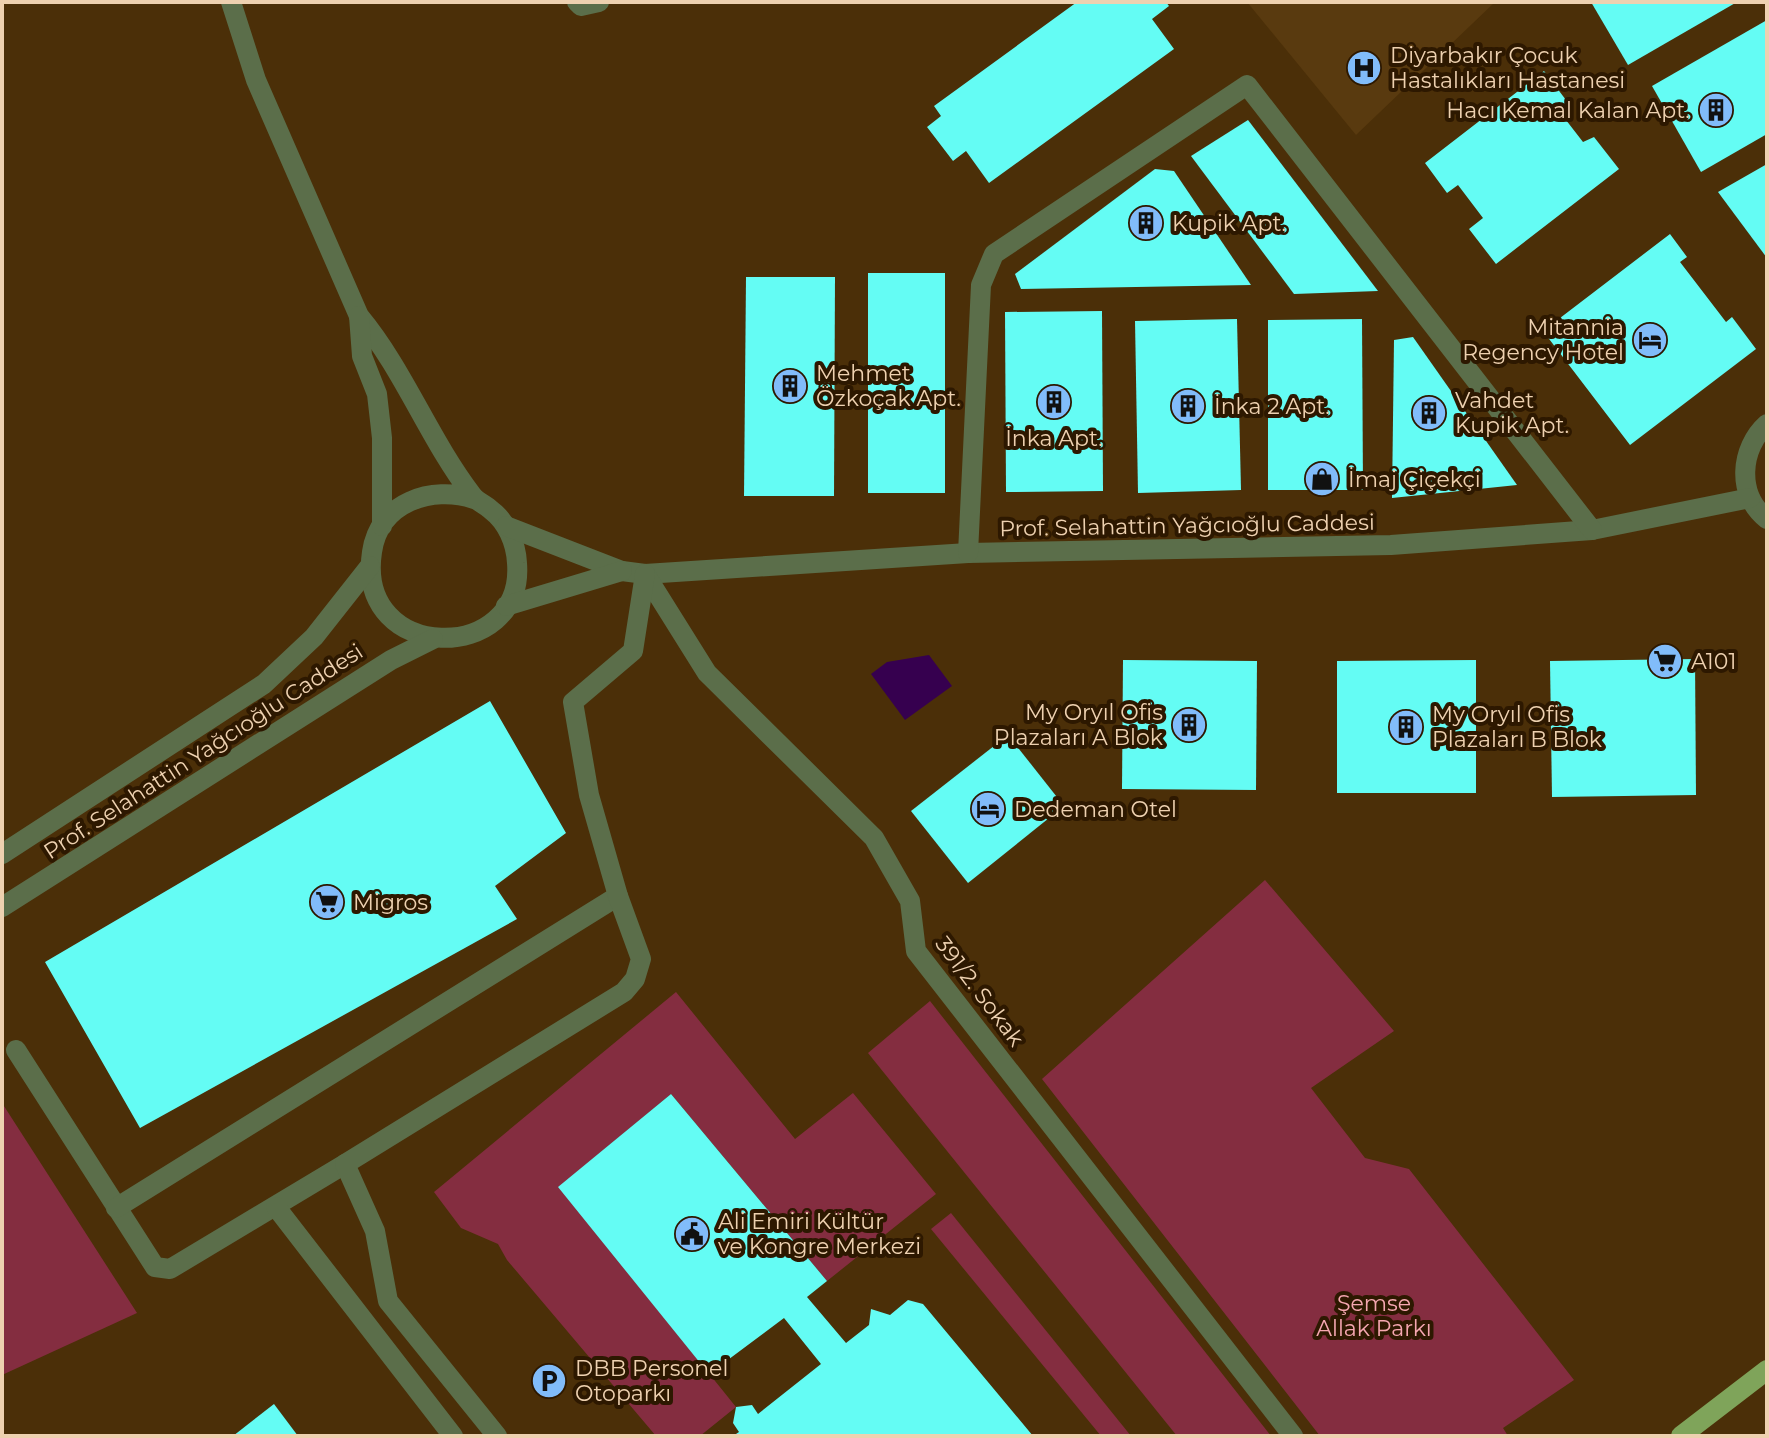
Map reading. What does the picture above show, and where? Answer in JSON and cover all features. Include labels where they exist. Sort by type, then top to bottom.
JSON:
[{"type":"main road","points":[[1681,1436],[1767,1370]]},
{"type":"street","points":[[231,2],[256,80],[359,316],[382,343],[425,422],[474,499]]},
{"type":"street","points":[[577,2],[581,6],[599,2]]},
{"type":"street","points":[[968,553],[981,285],[994,254],[1247,85],[1592,530]]},
{"type":"street","points":[[359,316],[362,356],[377,394],[382,438],[382,526]]},
{"type":"street","points":[[1767,424],[1752,441],[1746,459],[1750,498],[1767,519]]},
{"type":"street","points":[[454,492],[474,499],[492,510],[506,526],[514,545],[518,566],[506,606],[475,633],[454,639],[433,639],[413,634],[395,622],[377,596],[370,566],[373,545],[382,526],[395,510],[413,499],[433,493],[454,492]]},
{"type":"street","name":"Prof. Selahattin Yağcıoğlu Caddesi","points":[[506,526],[622,571],[645,574],[968,553],[1391,545],[1592,530],[1750,498]]},
{"type":"street","name":"Prof. Selahattin Yağcıoğlu Caddesi","points":[[2,854],[264,684],[314,637],[370,566]]},
{"type":"street","name":"Prof. Selahattin Yağcıoğlu Caddesi","points":[[506,606],[622,571]]},
{"type":"street","points":[[16,1050],[155,1267],[170,1269],[624,992],[635,979],[641,959],[618,896],[589,795],[573,702],[633,651],[645,574]]},
{"type":"street","name":"391/2. Sokak","points":[[645,574],[707,673],[874,838],[910,901],[916,951],[1293,1436]]},
{"type":"street","name":"Prof. Selahattin Yağcıoğlu Caddesi","points":[[2,907],[391,660],[433,639]]},
{"type":"street","points":[[116,1208],[618,896]]},
{"type":"street","points":[[345,1164],[375,1231],[388,1301],[497,1436]]},
{"type":"street","points":[[276,1207],[453,1436]]},
{"type":"shaded area","name":"Diyarbakır Çocuk Hastalıkları Hastanesi","points":[[1247,2],[1495,2],[1356,135]]},
{"type":"shaded area","points":[[929,655],[952,686],[905,720],[871,674],[887,662]]},
{"type":"green space","name":"Şemse Allak Parkı","points":[[1265,880],[1394,1031],[1311,1088],[1365,1158],[1409,1169],[1574,1380],[1503,1428],[1508,1436],[1320,1436],[1042,1079]]},
{"type":"green space","points":[[676,992],[795,1139],[853,1093],[936,1194],[827,1281],[671,1094],[559,1187],[736,1407],[700,1436],[656,1436],[507,1260],[498,1244],[461,1228],[434,1192]]},
{"type":"green space","points":[[930,1001],[1271,1436],[1177,1436],[868,1053]]},
{"type":"green space","points":[[2,1103],[137,1313],[2,1375]]},
{"type":"green space","points":[[951,1213],[1131,1436],[1101,1436],[931,1229]]},
{"type":"building","points":[[1077,2],[1166,2],[1169,6],[1152,19],[1174,49],[989,183],[966,151],[953,161],[927,127],[941,116],[934,106]]},
{"type":"building","points":[[1591,2],[1737,2],[1628,65]]},
{"type":"building","name":"Hacı Kemal Kalan Apt.","points":[[1767,20],[1767,134],[1701,172],[1652,86]]},
{"type":"building","points":[[1544,71],[1569,104],[1559,111],[1583,142],[1594,137],[1619,169],[1496,264],[1469,229],[1483,218],[1458,185],[1447,193],[1425,163]]},
{"type":"building","points":[[1248,120],[1378,291],[1294,294],[1191,156]]},
{"type":"building","points":[[1767,164],[1767,258],[1718,192]]},
{"type":"building","name":"Kupik Apt.","points":[[1155,169],[1174,171],[1251,285],[1021,289],[1015,274]]},
{"type":"building","name":"Mitannia Regency Hotel","points":[[1670,234],[1687,257],[1680,262],[1726,322],[1732,317],[1756,349],[1630,445],[1543,331]]},
{"type":"building","points":[[868,273],[945,273],[945,493],[868,493]]},
{"type":"building","name":"Mehmet Özkoçak Apt.","points":[[746,277],[835,277],[834,496],[744,496]]},
{"type":"building","name":"İnka Apt.","points":[[1102,311],[1103,491],[1006,492],[1005,312]]},
{"type":"building","name":"İnka 2 Apt.","points":[[1237,319],[1241,490],[1138,493],[1135,321]]},
{"type":"building","points":[[1362,319],[1363,490],[1268,490],[1268,320]]},
{"type":"building","name":"Vahdet Kupik Apt.","points":[[1413,337],[1517,485],[1392,498],[1394,340]]},
{"type":"building","points":[[1695,659],[1696,795],[1552,797],[1550,661]]},
{"type":"building","name":"My Oryıl Ofis Plazaları A Blok","points":[[1123,660],[1257,661],[1256,790],[1122,789]]},
{"type":"building","name":"My Oryıl Ofis Plazaları B Blok","points":[[1476,660],[1476,793],[1337,793],[1337,661]]},
{"type":"building","name":"Migros","points":[[490,701],[566,833],[495,886],[517,919],[140,1128],[45,962]]},
{"type":"building","name":"Dedeman Otel","points":[[1008,735],[1064,806],[968,883],[911,811]]},
{"type":"building","name":"Ali Emiri Kültür ve Kongre Merkezi","points":[[671,1094],[827,1281],[807,1297],[846,1343],[869,1325],[871,1309],[890,1315],[908,1300],[923,1304],[1033,1436],[733,1436],[739,1432],[733,1423],[736,1407],[752,1405],[758,1414],[821,1364],[784,1318],[709,1374],[558,1187]]},
{"type":"building","points":[[274,1404],[298,1436],[233,1436]]},
{"type":"place","name":"Diyarbakır Çocuk Hastalıkları Hastanesi","points":[[1364,68]]},
{"type":"place","name":"Hacı Kemal Kalan Apt.","points":[[1716,110]]},
{"type":"place","name":"Kupik Apt.","points":[[1146,223]]},
{"type":"place","name":"Mitannia Regency Hotel","points":[[1650,340]]},
{"type":"place","name":"Mehmet Özkoçak Apt.","points":[[790,386]]},
{"type":"place","name":"İnka Apt.","points":[[1054,402]]},
{"type":"place","name":"İnka 2 Apt.","points":[[1188,406]]},
{"type":"place","name":"Vahdet Kupik Apt.","points":[[1429,413]]},
{"type":"place","name":"İmaj Çiçekçi","points":[[1322,479]]},
{"type":"place","name":"A101","points":[[1665,661]]},
{"type":"place","name":"My Oryıl Ofis Plazaları A Blok","points":[[1189,725]]},
{"type":"place","name":"My Oryıl Ofis Plazaları B Blok","points":[[1406,727]]},
{"type":"place","name":"Dedeman Otel","points":[[988,809]]},
{"type":"place","name":"Migros","points":[[327,902]]},
{"type":"place","name":"Ali Emiri Kültür ve Kongre Merkezi","points":[[692,1234]]},
{"type":"place","name":"DBB Personel Otoparkı","points":[[549,1381]]}]
